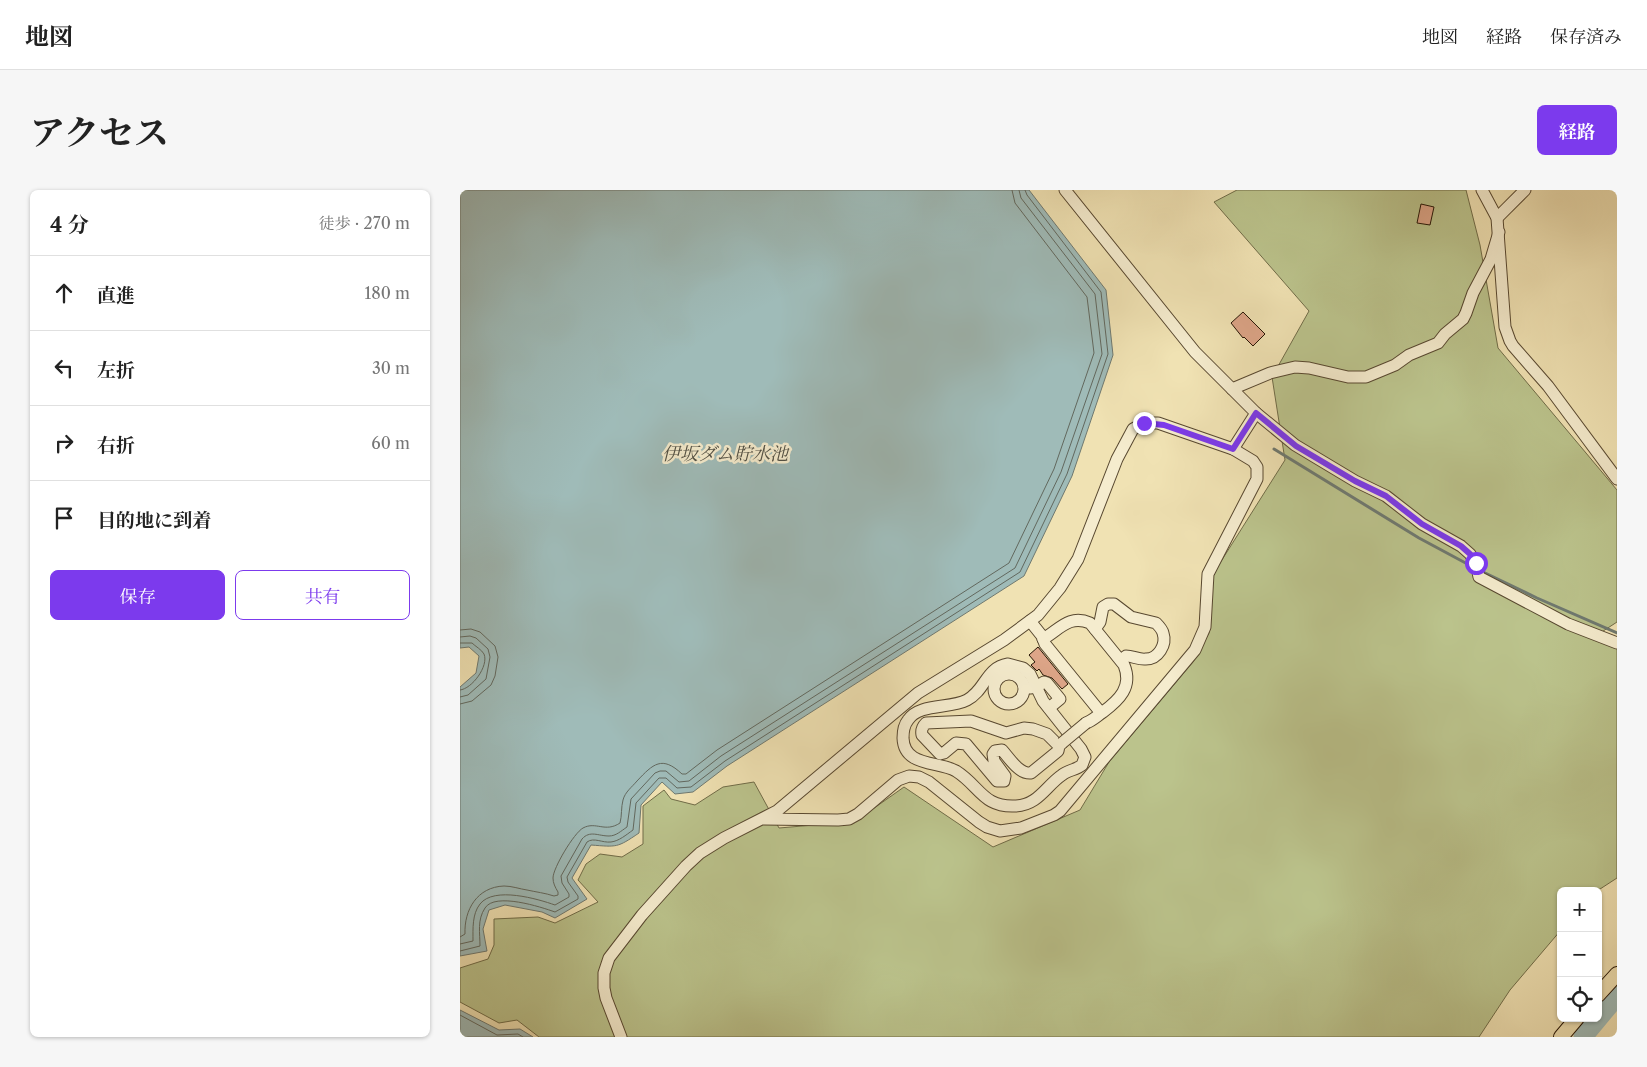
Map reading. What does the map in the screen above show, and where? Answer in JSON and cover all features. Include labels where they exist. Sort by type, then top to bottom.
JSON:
[{"type":"main road","points":[[1602,991],[1617,974]]},
{"type":"main road","points":[[1561,1037],[1574,1022]]},
{"type":"street","points":[[1065,190],[1194,352],[1256,413],[1296,446],[1355,481],[1386,496],[1429,529],[1461,546],[1476,563],[1479,577],[1568,624],[1617,643]]},
{"type":"street","points":[[1482,190],[1497,218],[1505,327],[1510,341],[1548,386],[1617,479]]},
{"type":"street","points":[[1497,218],[1525,190]]},
{"type":"street","points":[[1232,389],[1270,374],[1295,367],[1315,369],[1348,377],[1366,377],[1395,365],[1409,355],[1438,343],[1445,334],[1458,324],[1466,313],[1473,293],[1491,259],[1499,232]]},
{"type":"street","points":[[1233,449],[1256,413]]},
{"type":"street","points":[[621,1037],[615,1025],[604,988],[604,973],[609,958],[642,916],[700,853],[724,838],[764,819],[786,804],[918,693],[1004,640],[1038,614],[1060,588],[1078,559],[1117,459],[1133,429],[1144,423],[1158,423],[1233,449],[1253,461],[1257,467],[1257,479],[1208,574],[1205,627],[1195,650],[1054,816],[1021,828],[1000,831],[979,822],[929,782],[919,776],[909,776],[898,780],[858,814],[849,819],[764,819]]},
{"type":"street","points":[[1095,630],[1100,622],[1103,606],[1110,604],[1117,605],[1131,617],[1156,623],[1163,632],[1164,639],[1161,651],[1156,657],[1144,660],[1126,656],[1121,660]]},
{"type":"street","points":[[1043,639],[1063,624],[1072,620],[1090,623],[1121,660],[1126,673],[1123,692],[1117,700],[1061,744],[1058,751],[1031,773],[1020,770],[1002,750],[995,751],[993,754],[994,760],[1005,778],[1004,781],[997,782],[966,744],[956,743],[940,754],[922,735],[926,724],[971,721],[1006,733],[1024,728],[1033,729],[1047,734],[1061,744]]},
{"type":"street","points":[[1030,621],[1045,644],[1101,713]]},
{"type":"street","points":[[1008,664],[1023,668],[1030,674],[1030,688],[1049,708],[1083,752],[1085,760],[1080,767],[1057,778],[1040,796],[1022,805],[1004,806],[993,803],[958,772],[942,766],[920,762],[910,755],[904,744],[904,732],[908,720],[912,716],[922,710],[950,706],[966,701],[981,689],[992,671],[1008,664]]},
{"type":"green space","points":[[1237,190],[1466,190],[1480,245],[1498,348],[1617,490],[1617,622],[1594,637],[1617,646],[1617,878],[1602,888],[1557,887],[1557,935],[1510,990],[1479,1037],[539,1037],[517,1020],[499,1023],[460,1002],[460,968],[488,959],[494,945],[494,919],[538,917],[555,923],[598,902],[578,880],[586,864],[600,854],[622,857],[643,844],[643,806],[664,790],[671,799],[695,805],[723,787],[754,782],[779,828],[849,822],[860,818],[904,787],[993,847],[1080,810],[1109,762],[1193,662],[1209,633],[1213,574],[1285,460],[1272,377],[1309,311],[1214,202]]},
{"type":"water","name":"伊坂ダム貯水池","points":[[460,190],[1029,190],[1106,290],[1113,355],[1072,476],[1024,576],[727,766],[693,792],[675,794],[662,782],[641,805],[639,833],[621,844],[591,845],[572,878],[587,899],[555,918],[542,912],[505,905],[489,910],[483,929],[487,951],[460,956],[460,687],[476,673],[479,656],[469,647],[460,648]]},
{"type":"water","points":[[460,1010],[499,1030],[520,1029],[533,1037],[460,1037]]},
{"type":"building","points":[[1421,204],[1434,207],[1430,225],[1417,223]]},
{"type":"building","points":[[1243,312],[1265,334],[1253,346],[1243,338],[1231,323]]},
{"type":"building","points":[[1038,647],[1068,684],[1062,689],[1052,678],[1043,675],[1039,669],[1037,671],[1031,665],[1035,662],[1029,655]]},
{"type":"waterway","points":[[1274,449],[1419,538],[1473,567]]},
{"type":"waterway","points":[[1481,571],[1617,633]]},
{"type":"waterway","points":[[1583,1037],[1617,996]]},
{"type":"route","points":[[1144,423],[1158,423],[1233,449],[1256,413],[1296,446],[1355,481],[1386,496],[1422,524],[1461,546],[1476,563]]}]
